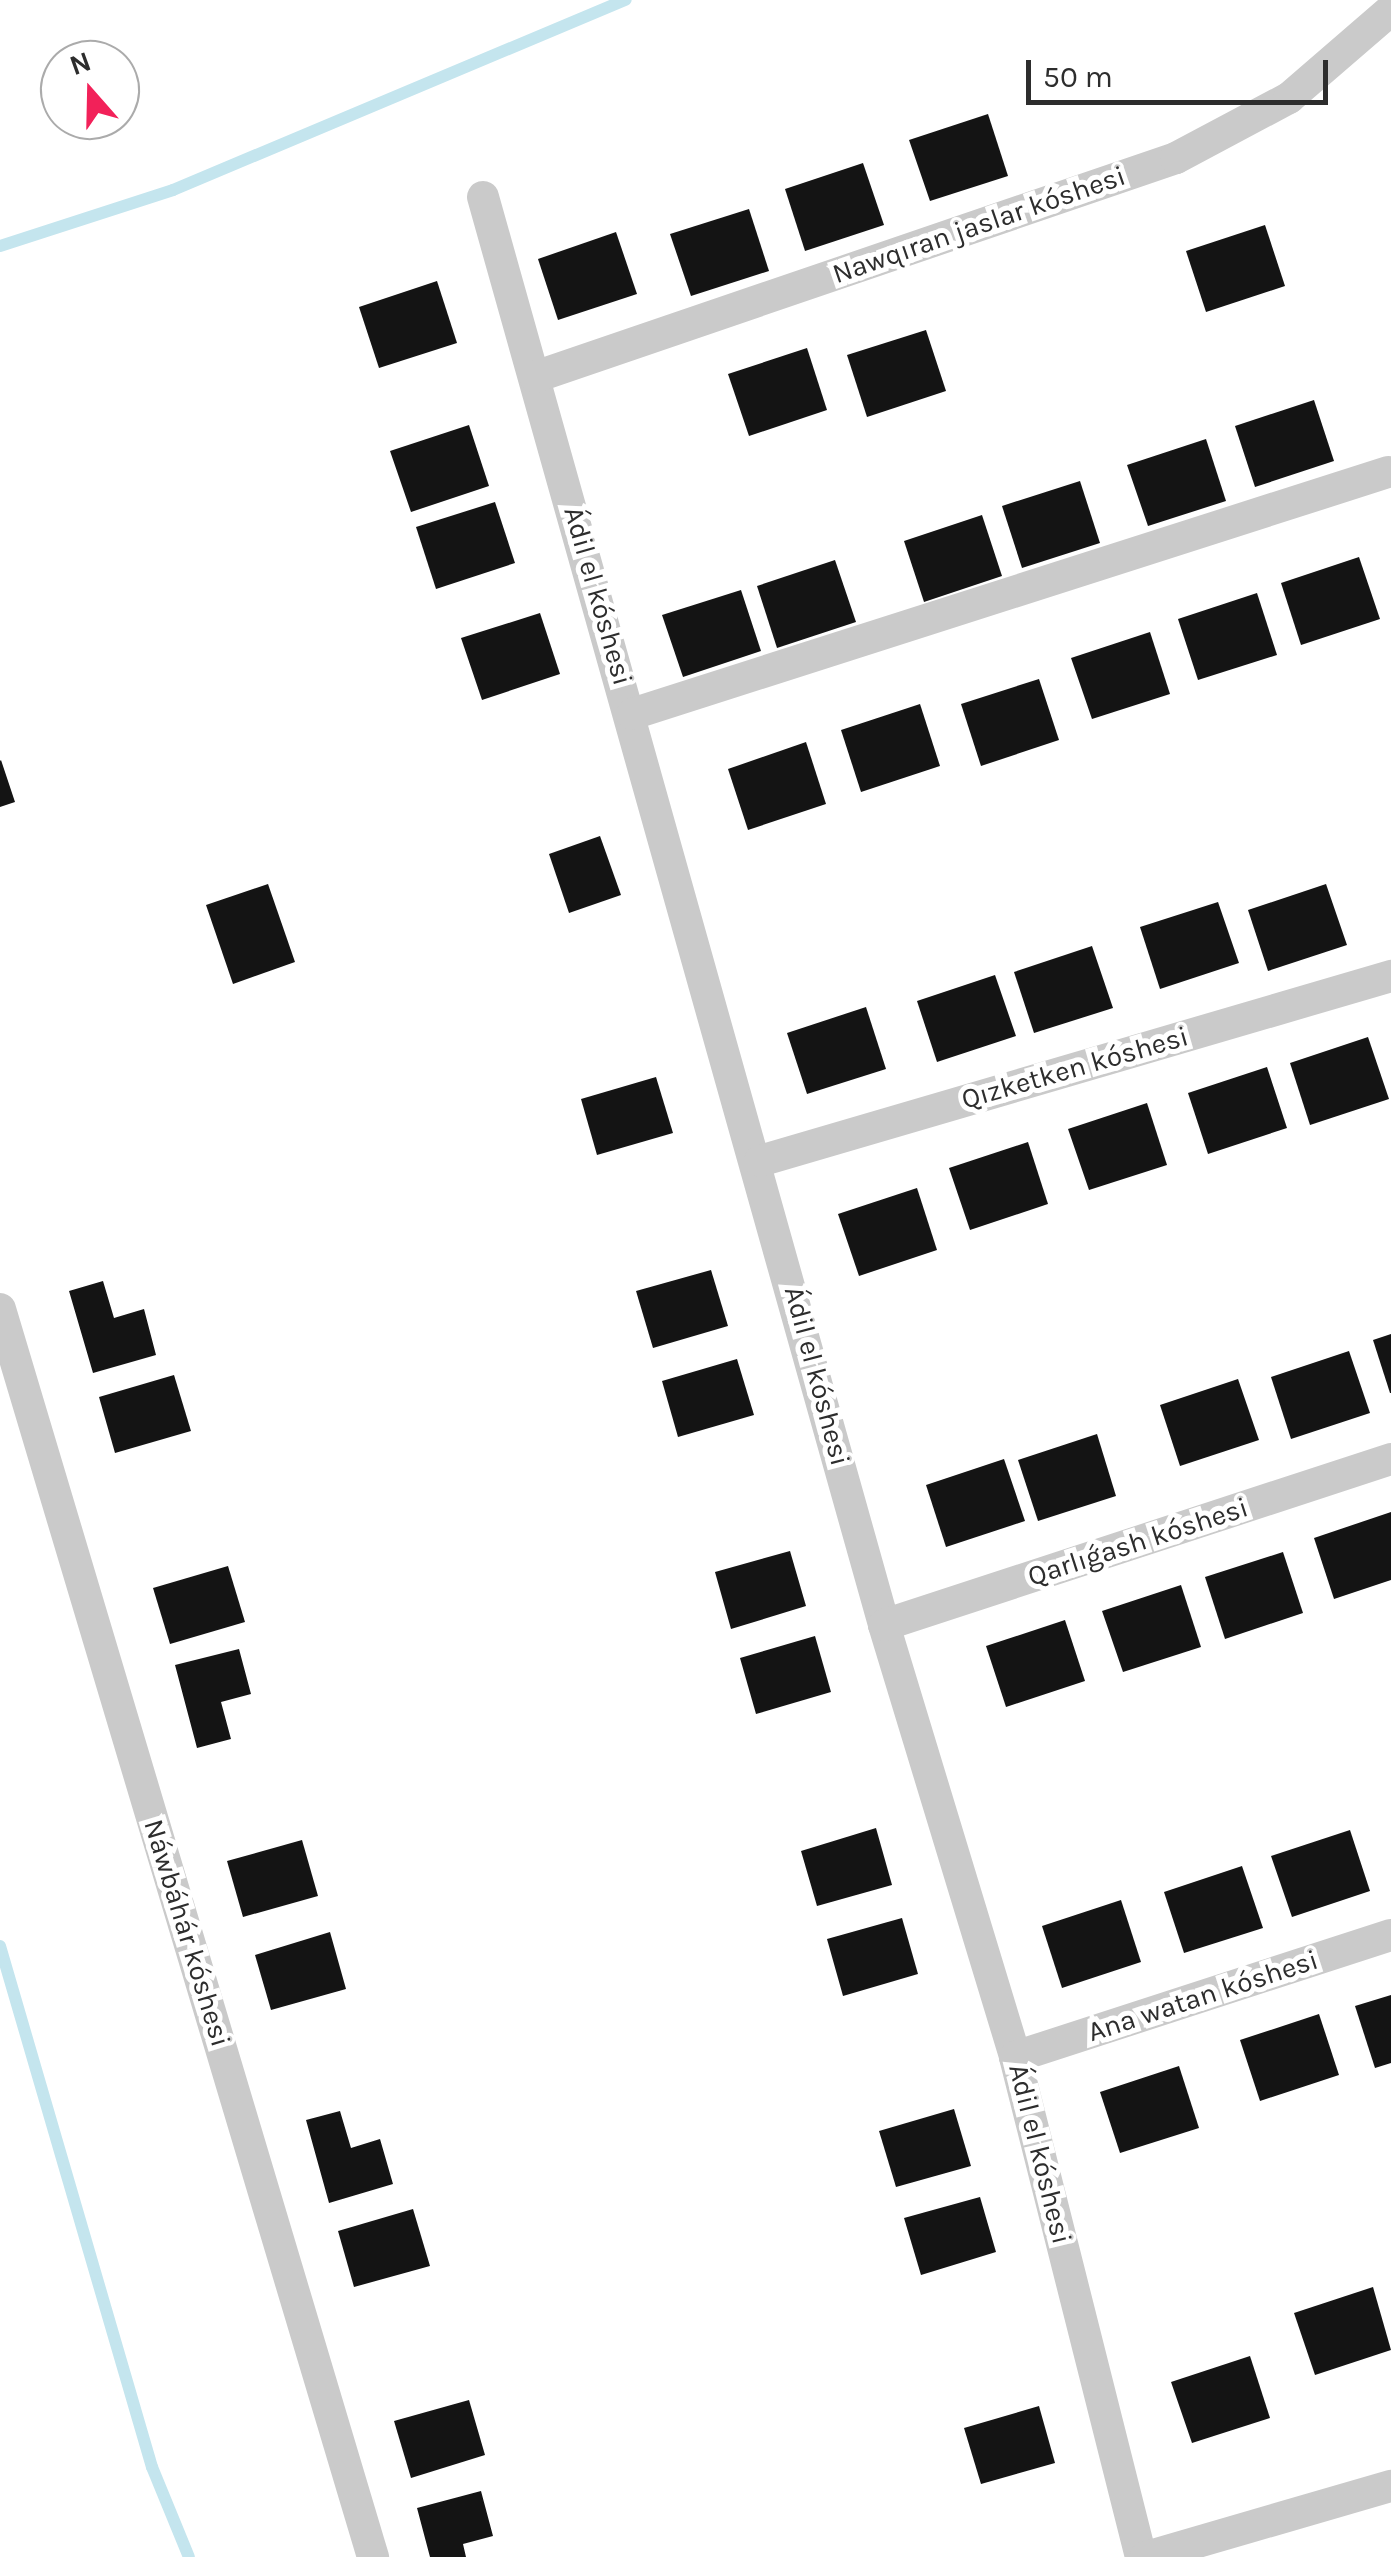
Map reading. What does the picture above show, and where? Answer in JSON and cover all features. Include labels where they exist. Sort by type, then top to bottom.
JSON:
[{"type":"street","name":"Nawqıran jaslar kóshesi","points":[[534,378],[1176,158],[1289,98],[1391,10]]},
{"type":"street","name":"Ádil el kóshesi","points":[[483,197],[760,1161],[884,1625],[1015,2057],[1144,2557]]},
{"type":"street","points":[[632,714],[1388,472]]},
{"type":"street","name":"Qızketken kóshesi","points":[[760,1161],[1391,976]]},
{"type":"street","name":"Náwbáhár kóshesi","points":[[0,1309],[373,2557]]},
{"type":"street","name":"Qarlıǵash kóshesi","points":[[884,1625],[1391,1459]]},
{"type":"street","name":"Ana watan kóshesi","points":[[1015,2057],[1391,1935]]},
{"type":"street","points":[[1144,2557],[1391,2486]]},
{"type":"building","points":[[988,114],[1008,176],[930,201],[909,140]]},
{"type":"building","points":[[863,163],[884,225],[805,251],[785,189]]},
{"type":"building","points":[[749,209],[769,271],[691,296],[670,234]]},
{"type":"building","points":[[1265,225],[1285,286],[1206,312],[1186,251]]},
{"type":"building","points":[[616,232],[637,294],[558,320],[538,259]]},
{"type":"building","points":[[437,281],[457,343],[379,368],[359,307]]},
{"type":"building","points":[[926,330],[946,391],[867,417],[847,355]]},
{"type":"building","points":[[807,348],[827,410],[749,436],[728,374]]},
{"type":"building","points":[[1314,400],[1334,461],[1255,487],[1235,426]]},
{"type":"building","points":[[469,425],[489,486],[411,512],[390,451]]},
{"type":"building","points":[[1206,439],[1226,501],[1148,526],[1127,465]]},
{"type":"building","points":[[1080,481],[1100,543],[1022,568],[1002,506]]},
{"type":"building","points":[[495,502],[515,563],[436,589],[416,527]]},
{"type":"building","points":[[982,515],[1002,576],[924,602],[904,541]]},
{"type":"building","points":[[1359,557],[1380,619],[1301,645],[1281,583]]},
{"type":"building","points":[[835,560],[856,622],[777,648],[757,586]]},
{"type":"building","points":[[741,590],[761,651],[683,677],[662,615]]},
{"type":"building","points":[[1257,593],[1277,655],[1198,680],[1178,619]]},
{"type":"building","points":[[540,613],[560,674],[482,700],[461,638]]},
{"type":"building","points":[[1150,632],[1170,694],[1092,719],[1071,658]]},
{"type":"building","points":[[1039,679],[1059,740],[981,766],[961,704]]},
{"type":"building","points":[[920,704],[940,766],[861,792],[841,730]]},
{"type":"building","points":[[806,742],[826,804],[748,830],[728,769]]},
{"type":"building","points":[[0,761],[15,802],[0,807]]},
{"type":"building","points":[[600,836],[621,895],[569,913],[549,854]]},
{"type":"building","points":[[268,884],[295,962],[233,984],[206,905]]},
{"type":"building","points":[[1326,884],[1347,945],[1268,971],[1248,910]]},
{"type":"building","points":[[1218,902],[1239,963],[1160,989],[1140,927]]},
{"type":"building","points":[[1092,946],[1113,1008],[1034,1033],[1014,972]]},
{"type":"building","points":[[995,975],[1016,1036],[937,1062],[917,1001]]},
{"type":"building","points":[[866,1007],[886,1069],[807,1094],[787,1033]]},
{"type":"building","points":[[1368,1037],[1389,1099],[1310,1125],[1290,1063]]},
{"type":"building","points":[[1267,1067],[1287,1128],[1208,1154],[1188,1093]]},
{"type":"building","points":[[656,1077],[673,1133],[597,1155],[581,1099]]},
{"type":"building","points":[[1147,1103],[1167,1165],[1089,1190],[1068,1129]]},
{"type":"building","points":[[1028,1142],[1048,1204],[970,1230],[949,1168]]},
{"type":"building","points":[[917,1188],[937,1250],[859,1276],[838,1214]]},
{"type":"building","points":[[711,1270],[728,1326],[653,1348],[636,1291]]},
{"type":"building","points":[[103,1281],[114,1318],[144,1309],[156,1355],[93,1373],[69,1291]]},
{"type":"building","points":[[1391,1334],[1391,1393],[1390,1393],[1373,1340]]},
{"type":"building","points":[[1349,1351],[1370,1413],[1291,1439],[1271,1377]]},
{"type":"building","points":[[737,1359],[754,1415],[678,1437],[662,1381]]},
{"type":"building","points":[[174,1375],[191,1431],[115,1453],[99,1397]]},
{"type":"building","points":[[1238,1379],[1259,1440],[1180,1466],[1160,1405]]},
{"type":"building","points":[[1097,1434],[1116,1496],[1038,1521],[1018,1460]]},
{"type":"building","points":[[1004,1459],[1025,1521],[946,1547],[926,1485]]},
{"type":"building","points":[[1391,1512],[1391,1580],[1334,1599],[1314,1538]]},
{"type":"building","points":[[790,1551],[806,1606],[731,1629],[715,1572]]},
{"type":"building","points":[[1283,1552],[1303,1613],[1225,1639],[1205,1577]]},
{"type":"building","points":[[228,1566],[245,1622],[170,1644],[153,1588]]},
{"type":"building","points":[[1181,1585],[1201,1647],[1123,1672],[1102,1611]]},
{"type":"building","points":[[1065,1620],[1085,1681],[1006,1707],[986,1646]]},
{"type":"building","points":[[815,1636],[831,1692],[756,1714],[740,1658]]},
{"type":"building","points":[[239,1649],[251,1694],[221,1702],[231,1739],[197,1748],[175,1665]]},
{"type":"building","points":[[876,1828],[892,1885],[817,1906],[801,1851]]},
{"type":"building","points":[[1350,1830],[1370,1891],[1292,1917],[1271,1856]]},
{"type":"building","points":[[302,1840],[318,1896],[243,1917],[227,1861]]},
{"type":"building","points":[[1242,1866],[1263,1928],[1184,1953],[1164,1892]]},
{"type":"building","points":[[1121,1900],[1141,1962],[1062,1988],[1042,1926]]},
{"type":"building","points":[[902,1918],[918,1974],[843,1996],[827,1939]]},
{"type":"building","points":[[330,1932],[346,1989],[271,2010],[255,1955]]},
{"type":"building","points":[[1391,1995],[1391,2063],[1375,2068],[1355,2006]]},
{"type":"building","points":[[1319,2014],[1339,2075],[1260,2101],[1240,2040]]},
{"type":"building","points":[[1179,2066],[1199,2128],[1120,2153],[1100,2092]]},
{"type":"building","points":[[954,2109],[971,2166],[896,2187],[879,2131]]},
{"type":"building","points":[[340,2111],[351,2148],[380,2139],[393,2184],[329,2203],[306,2120]]},
{"type":"building","points":[[980,2197],[996,2252],[921,2275],[904,2218]]},
{"type":"building","points":[[413,2209],[430,2266],[354,2287],[338,2231]]},
{"type":"building","points":[[1373,2287],[1391,2350],[1315,2375],[1294,2313]]},
{"type":"building","points":[[1250,2356],[1270,2418],[1192,2443],[1171,2382]]},
{"type":"building","points":[[469,2400],[485,2455],[411,2478],[394,2421]]},
{"type":"building","points":[[1039,2406],[1055,2463],[981,2484],[964,2428]]},
{"type":"building","points":[[481,2491],[493,2536],[463,2544],[466,2557],[430,2557],[417,2508]]},
{"type":"waterway","points":[[0,246],[173,190],[626,0]]},
{"type":"waterway","points":[[0,1946],[152,2467],[189,2557]]}]
